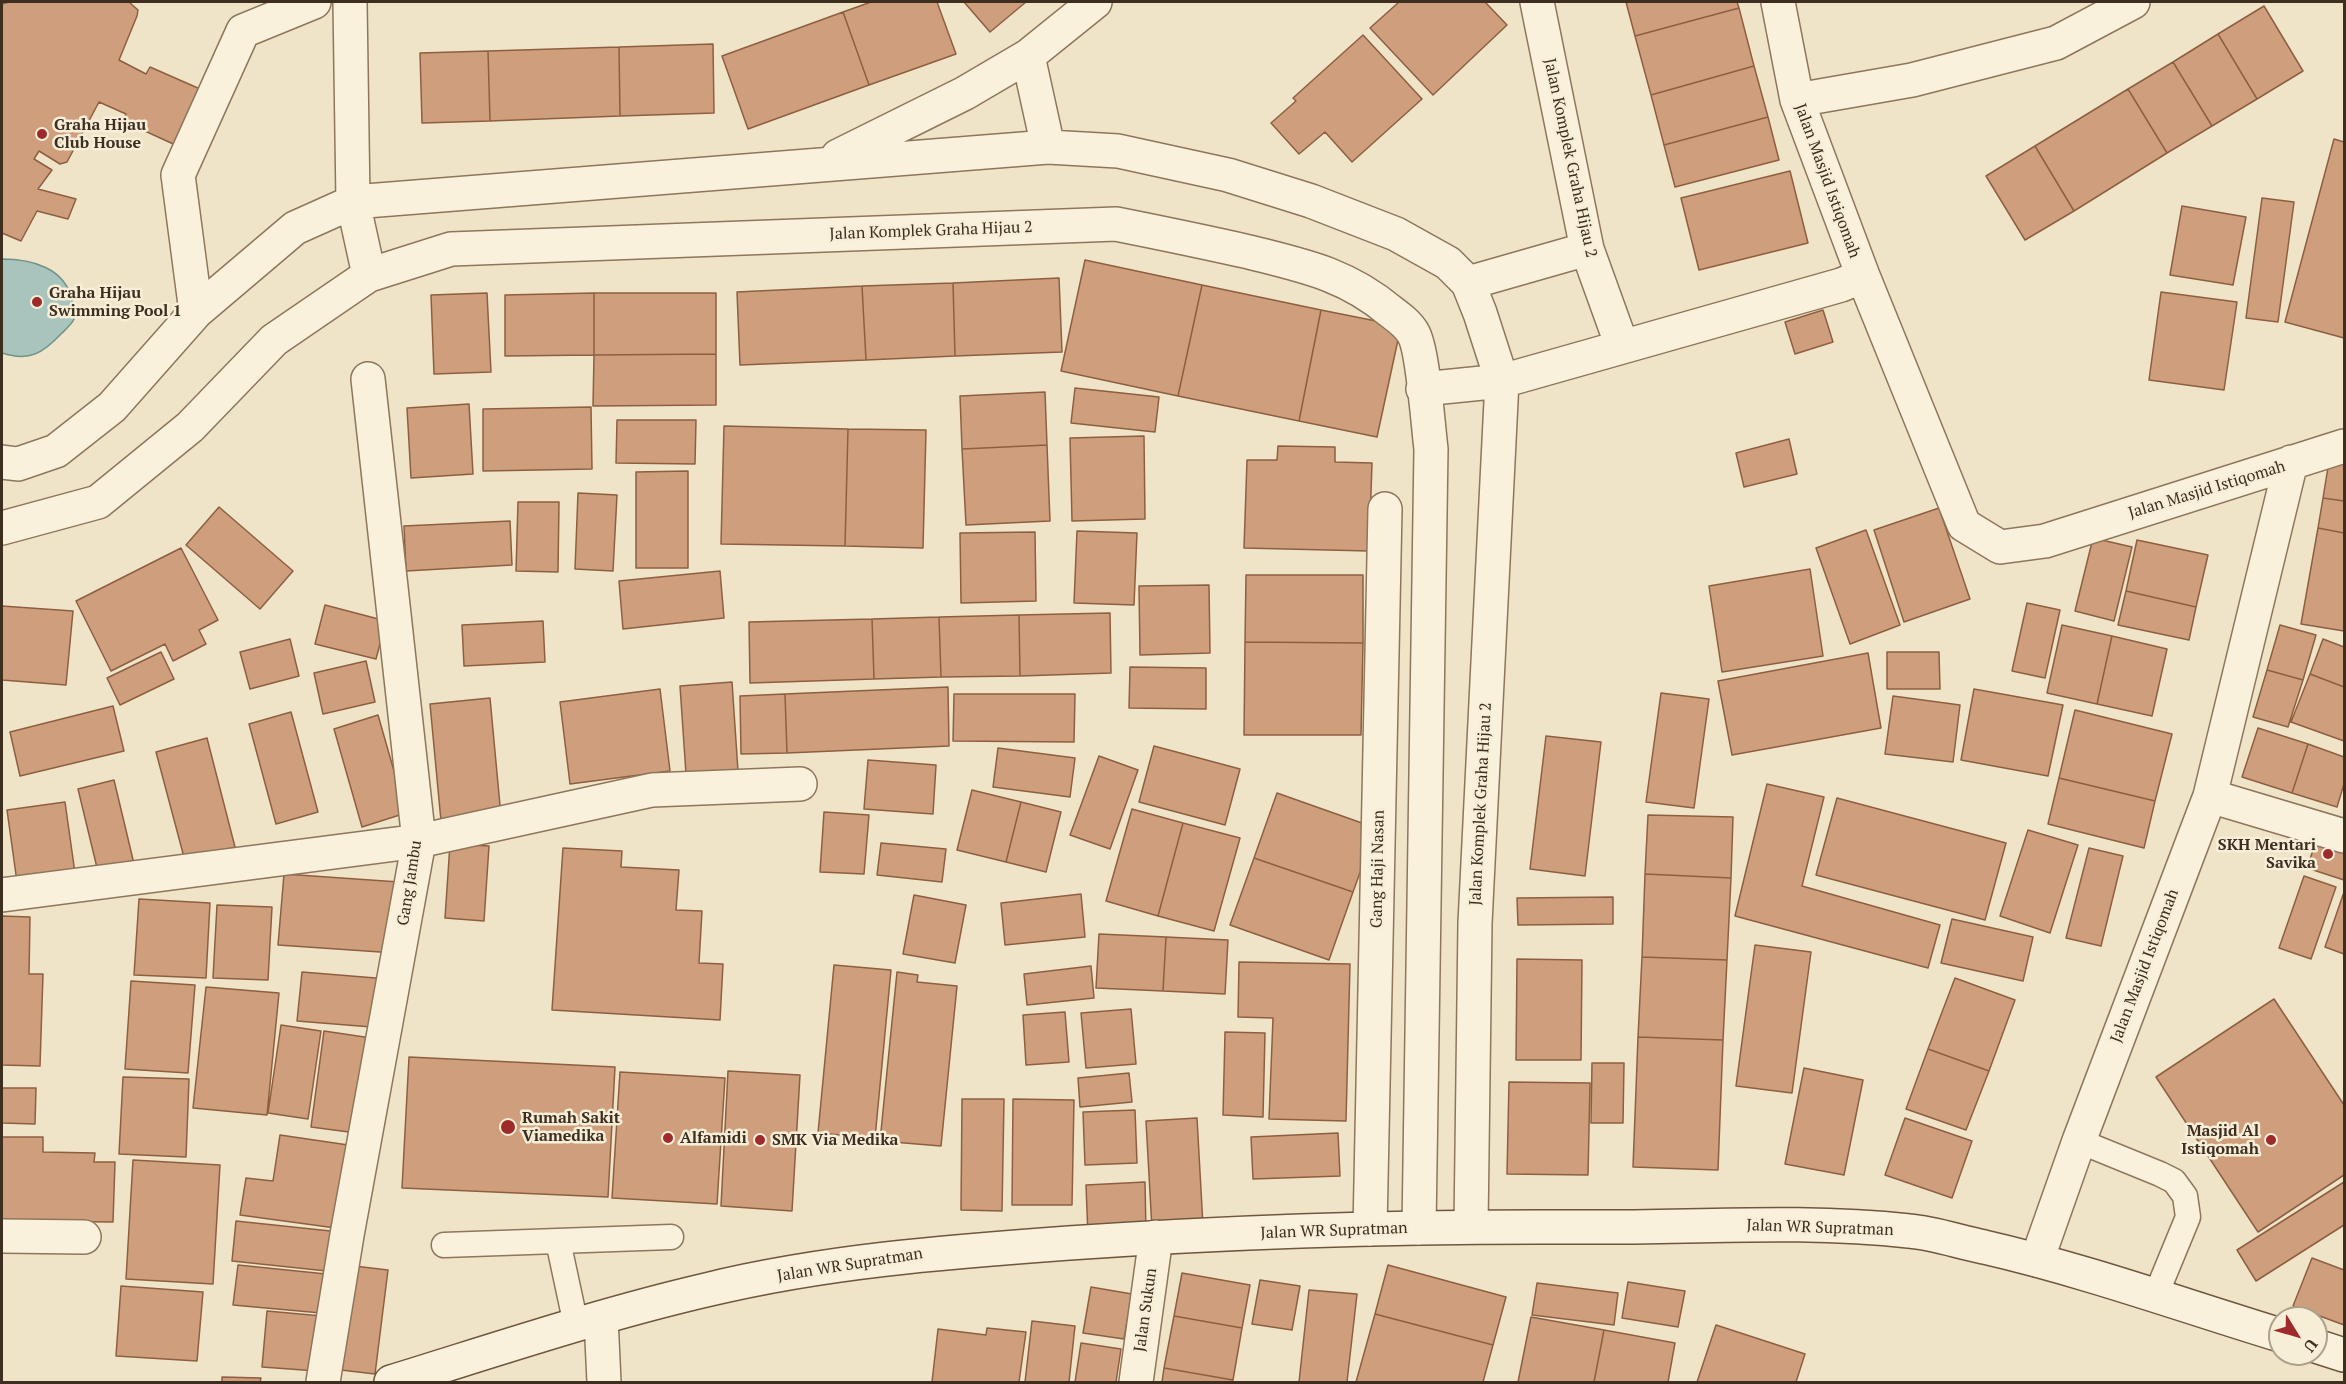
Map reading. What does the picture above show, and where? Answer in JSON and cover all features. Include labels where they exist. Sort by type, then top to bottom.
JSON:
[{"type":"street","points":[[196,312],[178,175],[243,31],[314,2]]},
{"type":"street","points":[[350,2],[353,202],[369,275]]},
{"type":"street","name":"Jalan Komplek Graha Hijau 2","points":[[824,163],[965,93],[1028,56],[1095,2]]},
{"type":"street","name":"Jalan Komplek Graha Hijau 2","points":[[1538,2],[1587,249],[1622,346]]},
{"type":"street","name":"Jalan Masjid Istiqomah","points":[[1778,2],[1797,100],[1863,276],[1964,525],[2000,547],[2045,541],[2291,462]]},
{"type":"street","points":[[1797,100],[1912,80],[2056,43],[2133,2]]},
{"type":"street","points":[[1028,56],[1048,147]]},
{"type":"street","name":"Jalan Komplek Graha Hijau 2","points":[[2,462],[18,464],[56,450],[112,407],[196,312],[295,228],[353,202],[1048,147],[1118,151],[1228,175],[1311,201],[1396,234],[1448,262],[1468,283],[1502,381],[1475,922],[1471,1226]]},
{"type":"street","name":"Jalan Komplek Graha Hijau 2","points":[[2,528],[98,502],[190,427],[274,340],[369,275],[452,249],[1116,224],[1194,239],[1319,270],[1369,293],[1414,333],[1419,352],[1431,449],[1419,1228]]},
{"type":"street","points":[[1468,283],[1587,249]]},
{"type":"street","points":[[1423,389],[1502,381],[1841,285],[1863,276]]},
{"type":"street","name":"Gang Jambu","points":[[323,1383],[347,1235],[419,842],[368,380]]},
{"type":"street","points":[[2291,462],[2344,446]]},
{"type":"street","name":"Jalan Masjid Istiqomah","points":[[2037,1260],[2079,1141],[2210,796],[2291,462]]},
{"type":"street","name":"Gang Haji Nasan","points":[[1370,1229],[1385,509]]},
{"type":"street","points":[[2,895],[419,842],[652,790],[801,784]]},
{"type":"street","points":[[2210,796],[2344,836]]},
{"type":"street","name":"Jalan WR Supratman","points":[[391,1383],[588,1322],[708,1289],[814,1269],[919,1254],[1156,1237],[1471,1226],[1641,1227],[1773,1224],[1912,1231],[2037,1260],[2268,1331]]},
{"type":"street","points":[[2,1236],[84,1237]]},
{"type":"street","name":"Jalan Sukun","points":[[1136,1383],[1156,1237]]},
{"type":"street","points":[[588,1322],[604,1383]]},
{"type":"street","points":[[2328,1350],[2344,1355]]},
{"type":"lane","points":[[2079,1141],[2174,1181],[2185,1196],[2188,1217],[2155,1297]]},
{"type":"lane","points":[[444,1245],[671,1237]]},
{"type":"lane","points":[[558,1241],[588,1322]]},
{"type":"water","name":"Graha Hijau Swimming Pool 1","points":[[2,259],[25,261],[55,273],[68,289],[72,300],[73,321],[49,346],[35,354],[12,356],[2,353]]},
{"type":"building","name":"Graha Hijau Club House","points":[[9,2],[129,2],[138,10],[137,16],[119,60],[146,74],[150,67],[207,92],[182,148],[123,121],[126,114],[99,102],[67,162],[60,164],[39,151],[34,159],[52,170],[38,189],[76,199],[68,219],[37,211],[21,241],[2,233],[2,4]]},
{"type":"building","points":[[871,2],[937,2],[956,54],[869,85],[843,12]]},
{"type":"building","points":[[964,2],[1026,2],[990,32]]},
{"type":"building","points":[[1399,2],[1485,2],[1507,25],[1433,95],[1370,28]]},
{"type":"building","points":[[1626,2],[1737,2],[1739,8],[1635,36]]},
{"type":"building","points":[[2264,6],[2303,71],[2257,99],[2218,34]]},
{"type":"building","points":[[1739,8],[1754,66],[1651,95],[1635,36]]},
{"type":"building","points":[[843,12],[869,85],[748,129],[722,56]]},
{"type":"building","points":[[2218,34],[2257,99],[2212,126],[2173,62]]},
{"type":"building","points":[[1363,35],[1422,99],[1352,162],[1325,132],[1299,154],[1271,123],[1296,101],[1293,98]]},
{"type":"building","points":[[713,44],[714,113],[620,116],[619,47]]},
{"type":"building","points":[[619,47],[620,116],[490,121],[488,51]]},
{"type":"building","points":[[488,51],[490,121],[422,123],[420,53]]},
{"type":"building","points":[[2173,62],[2212,126],[2167,153],[2128,89]]},
{"type":"building","points":[[1754,66],[1768,117],[1664,145],[1651,95]]},
{"type":"building","points":[[2128,89],[2167,153],[2074,211],[2035,146]]},
{"type":"building","points":[[1768,117],[1779,160],[1675,187],[1664,145]]},
{"type":"building","points":[[2334,139],[2344,142],[2344,338],[2285,322]]},
{"type":"building","points":[[2035,146],[2074,211],[2025,240],[1986,176]]},
{"type":"building","points":[[1790,171],[1808,243],[1699,270],[1681,198]]},
{"type":"building","points":[[2262,198],[2294,202],[2278,322],[2246,318]]},
{"type":"building","points":[[2182,206],[2246,217],[2233,285],[2170,275]]},
{"type":"building","points":[[1085,260],[1202,285],[1178,396],[1061,371]]},
{"type":"building","points":[[1059,278],[1062,352],[955,356],[953,283]]},
{"type":"building","points":[[953,283],[955,356],[866,360],[862,286]]},
{"type":"building","points":[[1202,285],[1321,310],[1299,421],[1178,396]]},
{"type":"building","points":[[862,286],[866,360],[740,365],[737,292]]},
{"type":"building","points":[[2161,292],[2237,302],[2224,390],[2149,380]]},
{"type":"building","points":[[487,293],[491,372],[434,374],[431,295]]},
{"type":"building","points":[[594,293],[716,293],[716,354],[594,355]]},
{"type":"building","points":[[594,293],[594,355],[505,356],[505,295]]},
{"type":"building","points":[[1321,310],[1401,326],[1377,437],[1299,421]]},
{"type":"building","points":[[1823,310],[1833,342],[1795,354],[1785,322]]},
{"type":"building","points":[[716,354],[716,405],[593,406],[594,355]]},
{"type":"building","points":[[1075,388],[1159,397],[1155,432],[1071,423]]},
{"type":"building","points":[[1045,392],[1047,445],[962,449],[960,396]]},
{"type":"building","points":[[469,404],[473,474],[411,478],[407,408]]},
{"type":"building","points":[[591,407],[592,469],[483,471],[483,409]]},
{"type":"building","points":[[617,420],[696,420],[695,464],[616,463]]},
{"type":"building","points":[[724,426],[848,429],[845,546],[721,544]]},
{"type":"building","points":[[848,429],[926,430],[923,548],[845,546]]},
{"type":"building","points":[[1144,436],[1145,519],[1072,521],[1070,438]]},
{"type":"building","points":[[1789,439],[1797,474],[1744,487],[1736,453]]},
{"type":"building","points":[[1047,445],[1050,521],[966,525],[962,449]]},
{"type":"building","points":[[1278,446],[1335,447],[1335,462],[1372,463],[1369,551],[1244,548],[1247,460],[1277,460]]},
{"type":"building","points":[[2330,455],[2344,457],[2344,501],[2323,498]]},
{"type":"building","points":[[688,471],[688,568],[636,568],[636,472]]},
{"type":"building","points":[[578,493],[617,495],[613,571],[575,569]]},
{"type":"building","points":[[2323,498],[2344,501],[2344,533],[2318,528]]},
{"type":"building","points":[[518,502],[559,502],[558,572],[516,571]]},
{"type":"building","points":[[219,507],[293,571],[260,609],[186,545]]},
{"type":"building","points":[[1939,508],[1970,599],[1904,622],[1874,530]]},
{"type":"building","points":[[510,521],[512,565],[406,571],[404,526]]},
{"type":"building","points":[[2318,528],[2344,533],[2344,631],[2301,624]]},
{"type":"building","points":[[1866,530],[1900,625],[1850,644],[1816,548]]},
{"type":"building","points":[[1077,531],[1137,533],[1134,605],[1074,603]]},
{"type":"building","points":[[1035,532],[1036,601],[961,603],[960,533]]},
{"type":"building","points":[[2093,538],[2132,547],[2114,621],[2075,611]]},
{"type":"building","points":[[2137,540],[2208,555],[2196,607],[2126,591]]},
{"type":"building","points":[[181,548],[218,620],[199,630],[206,644],[173,661],[165,644],[111,671],[76,601]]},
{"type":"building","points":[[1810,569],[1823,656],[1722,672],[1709,586]]},
{"type":"building","points":[[720,571],[724,618],[623,629],[619,581]]},
{"type":"building","points":[[1246,575],[1363,575],[1363,643],[1245,642]]},
{"type":"building","points":[[1209,585],[1210,653],[1140,655],[1139,586]]},
{"type":"building","points":[[2126,591],[2196,607],[2189,640],[2118,625]]},
{"type":"building","points":[[2027,603],[2060,610],[2045,678],[2012,671]]},
{"type":"building","points":[[325,605],[386,621],[376,659],[315,644]]},
{"type":"building","points":[[2,606],[73,611],[66,685],[2,680]]},
{"type":"building","points":[[1110,613],[1111,673],[1020,676],[1019,615]]},
{"type":"building","points":[[1019,615],[1020,676],[941,677],[939,617]]},
{"type":"building","points":[[939,617],[941,677],[874,679],[872,619]]},
{"type":"building","points":[[872,619],[874,679],[750,683],[749,622]]},
{"type":"building","points":[[543,621],[545,662],[464,666],[462,625]]},
{"type":"building","points":[[2062,625],[2112,636],[2097,704],[2047,693]]},
{"type":"building","points":[[2280,625],[2316,635],[2303,680],[2267,670]]},
{"type":"building","points":[[2112,636],[2167,649],[2152,716],[2097,704]]},
{"type":"building","points":[[290,639],[299,676],[250,689],[240,652]]},
{"type":"building","points":[[2323,639],[2344,647],[2344,687],[2310,674]]},
{"type":"building","points":[[1245,642],[1363,643],[1361,735],[1244,735]]},
{"type":"building","points":[[161,652],[174,679],[120,705],[107,678]]},
{"type":"building","points":[[1887,652],[1939,652],[1940,689],[1887,689]]},
{"type":"building","points":[[1868,653],[1881,728],[1732,755],[1718,681]]},
{"type":"building","points":[[366,661],[375,702],[323,714],[314,673]]},
{"type":"building","points":[[1130,667],[1206,668],[1206,709],[1129,708]]},
{"type":"building","points":[[2267,670],[2303,680],[2288,727],[2253,717]]},
{"type":"building","points":[[2310,674],[2344,687],[2344,741],[2291,722]]},
{"type":"building","points":[[732,682],[738,771],[686,774],[680,686]]},
{"type":"building","points":[[948,687],[949,746],[787,753],[785,694]]},
{"type":"building","points":[[660,689],[670,771],[570,784],[560,702]]},
{"type":"building","points":[[1974,689],[2063,705],[2048,776],[1961,760]]},
{"type":"building","points":[[1661,693],[1709,699],[1694,808],[1646,802]]},
{"type":"building","points":[[785,694],[787,753],[741,754],[740,696]]},
{"type":"building","points":[[954,694],[1075,694],[1074,742],[953,741]]},
{"type":"building","points":[[1893,696],[1960,705],[1953,762],[1885,754]]},
{"type":"building","points":[[490,698],[501,816],[441,821],[430,704]]},
{"type":"building","points":[[113,706],[124,751],[20,776],[10,732]]},
{"type":"building","points":[[2075,710],[2172,734],[2155,801],[2059,778]]},
{"type":"building","points":[[291,712],[318,812],[276,824],[249,724]]},
{"type":"building","points":[[378,715],[406,813],[362,827],[334,729]]},
{"type":"building","points":[[2258,728],[2308,744],[2292,793],[2242,777]]},
{"type":"building","points":[[1546,736],[1601,742],[1585,876],[1530,869]]},
{"type":"building","points":[[207,738],[235,847],[185,861],[156,752]]},
{"type":"building","points":[[2308,744],[2344,757],[2344,784],[2337,807],[2292,793]]},
{"type":"building","points":[[1154,746],[1240,769],[1225,825],[1139,802]]},
{"type":"building","points":[[998,748],[1075,758],[1070,797],[993,787]]},
{"type":"building","points":[[1099,756],[1138,770],[1110,849],[1070,835]]},
{"type":"building","points":[[868,760],[936,765],[933,814],[864,809]]},
{"type":"building","points":[[2059,778],[2155,801],[2144,848],[2048,824]]},
{"type":"building","points":[[114,780],[135,868],[99,876],[78,789]]},
{"type":"building","points":[[1767,784],[1824,797],[1802,886],[1940,925],[1928,968],[1735,916]]},
{"type":"building","points":[[972,790],[1021,802],[1006,862],[957,850]]},
{"type":"building","points":[[1277,793],[1376,828],[1353,892],[1254,858]]},
{"type":"building","points":[[1837,798],[2006,843],[1985,920],[1816,875]]},
{"type":"building","points":[[65,802],[75,873],[17,882],[7,810]]},
{"type":"building","points":[[1021,802],[1061,812],[1046,872],[1006,862]]},
{"type":"building","points":[[1132,809],[1183,823],[1158,916],[1106,901]]},
{"type":"building","points":[[824,812],[869,815],[864,874],[820,872]]},
{"type":"building","points":[[1648,815],[1733,817],[1731,878],[1645,874]]},
{"type":"building","points":[[1183,823],[1240,838],[1214,931],[1158,916]]},
{"type":"building","points":[[2028,830],[2078,845],[2050,933],[2000,916]]},
{"type":"building","name":"SKH Mentari Savika","points":[[2319,832],[2344,840],[2344,880],[2307,868]]},
{"type":"building","points":[[881,843],[946,849],[942,882],[877,875]]},
{"type":"building","points":[[450,844],[489,846],[484,921],[445,918]]},
{"type":"building","points":[[563,848],[622,851],[621,867],[679,870],[676,910],[702,911],[699,963],[723,964],[720,1020],[552,1010]]},
{"type":"building","points":[[2089,848],[2123,856],[2101,946],[2066,938]]},
{"type":"building","points":[[1254,858],[1353,892],[1329,960],[1230,925]]},
{"type":"building","points":[[284,874],[399,882],[395,953],[278,945]]},
{"type":"building","points":[[1645,874],[1731,878],[1727,960],[1642,957]]},
{"type":"building","points":[[2304,876],[2336,887],[2311,959],[2279,948]]},
{"type":"building","points":[[2344,892],[2344,954],[2325,947]]},
{"type":"building","points":[[1081,894],[1085,937],[1005,945],[1001,903]]},
{"type":"building","points":[[914,895],[966,905],[955,963],[903,954]]},
{"type":"building","points":[[1613,897],[1613,924],[1518,925],[1517,898]]},
{"type":"building","points":[[139,899],[210,903],[206,978],[134,975]]},
{"type":"building","points":[[217,905],[272,907],[268,980],[213,978]]},
{"type":"building","points":[[2,916],[30,917],[29,974],[43,974],[40,1066],[2,1065]]},
{"type":"building","points":[[1952,919],[2033,937],[2023,981],[1941,963]]},
{"type":"building","points":[[1099,934],[1166,937],[1163,991],[1096,988]]},
{"type":"building","points":[[1166,937],[1228,940],[1225,994],[1163,991]]},
{"type":"building","points":[[1755,945],[1811,952],[1792,1093],[1736,1086]]},
{"type":"building","points":[[1642,957],[1727,960],[1723,1040],[1638,1037]]},
{"type":"building","points":[[1517,959],[1582,960],[1581,1060],[1516,1060]]},
{"type":"building","points":[[1239,962],[1350,964],[1346,1121],[1269,1119],[1273,1018],[1238,1017]]},
{"type":"building","points":[[834,965],[891,970],[875,1138],[818,1133]]},
{"type":"building","points":[[1091,966],[1094,998],[1027,1005],[1024,974]]},
{"type":"building","points":[[302,972],[388,979],[384,1028],[297,1021]]},
{"type":"building","points":[[897,972],[918,975],[917,982],[957,986],[941,1146],[880,1141]]},
{"type":"building","points":[[1955,978],[2015,1000],[1989,1071],[1928,1049]]},
{"type":"building","points":[[131,981],[195,985],[188,1073],[125,1069]]},
{"type":"building","points":[[206,987],[279,993],[267,1115],[193,1108]]},
{"type":"building","name":"Masjid Al Istiqomah","points":[[2274,999],[2344,1105],[2344,1175],[2258,1232],[2156,1077]]},
{"type":"building","points":[[1131,1009],[1136,1064],[1086,1068],[1081,1013]]},
{"type":"building","points":[[1065,1012],[1069,1062],[1026,1065],[1023,1015]]},
{"type":"building","points":[[281,1025],[321,1031],[308,1119],[268,1113]]},
{"type":"building","points":[[324,1031],[378,1039],[364,1134],[311,1127]]},
{"type":"building","points":[[1225,1032],[1265,1033],[1263,1117],[1223,1115]]},
{"type":"building","points":[[1638,1037],[1723,1040],[1718,1170],[1633,1167]]},
{"type":"building","points":[[1928,1049],[1989,1071],[1966,1130],[1906,1109]]},
{"type":"building","name":"Rumah Sakit Viamedika","points":[[409,1057],[615,1067],[608,1197],[402,1188]]},
{"type":"building","points":[[1592,1063],[1624,1063],[1623,1123],[1591,1123]]},
{"type":"building","points":[[1804,1068],[1863,1080],[1844,1175],[1785,1164]]},
{"type":"building","name":"SMK Via Medika","points":[[728,1071],[800,1075],[792,1211],[721,1206]]},
{"type":"building","name":"Alfamidi","points":[[620,1072],[725,1078],[717,1204],[612,1198]]},
{"type":"building","points":[[1129,1073],[1132,1102],[1080,1107],[1078,1078]]},
{"type":"building","points":[[123,1077],[189,1079],[186,1157],[119,1154]]},
{"type":"building","points":[[1509,1082],[1590,1083],[1588,1175],[1507,1174]]},
{"type":"building","points":[[2,1088],[36,1088],[35,1124],[2,1123]]},
{"type":"building","points":[[962,1099],[1004,1099],[1002,1211],[961,1210]]},
{"type":"building","points":[[1013,1099],[1074,1100],[1072,1205],[1012,1205]]},
{"type":"building","points":[[1135,1110],[1137,1163],[1085,1165],[1083,1112]]},
{"type":"building","points":[[1197,1118],[1203,1226],[1152,1229],[1146,1121]]},
{"type":"building","points":[[1905,1118],[1972,1141],[1952,1198],[1885,1175]]},
{"type":"building","points":[[1338,1133],[1340,1176],[1253,1179],[1251,1137]]},
{"type":"building","points":[[280,1135],[355,1146],[343,1229],[240,1215],[246,1178],[273,1181]]},
{"type":"building","points":[[2,1137],[43,1137],[43,1152],[95,1153],[94,1162],[115,1162],[113,1222],[2,1221]]},
{"type":"building","points":[[133,1160],[220,1165],[213,1284],[126,1279]]},
{"type":"building","points":[[1145,1182],[1146,1233],[1088,1236],[1086,1185]]},
{"type":"building","points":[[2344,1182],[2344,1225],[2256,1281],[2237,1250]]},
{"type":"building","points":[[236,1221],[340,1232],[336,1272],[232,1261]]},
{"type":"building","points":[[2312,1258],[2344,1270],[2344,1325],[2328,1319],[2328,1306],[2293,1306]]},
{"type":"building","points":[[238,1265],[336,1275],[332,1314],[233,1305]]},
{"type":"building","points":[[1388,1265],[1506,1297],[1493,1345],[1375,1314]]},
{"type":"building","points":[[354,1266],[388,1270],[375,1374],[341,1370]]},
{"type":"building","points":[[1182,1273],[1250,1285],[1242,1328],[1174,1316]]},
{"type":"building","points":[[1260,1280],[1300,1286],[1292,1330],[1252,1324]]},
{"type":"building","points":[[1628,1282],[1685,1291],[1678,1327],[1622,1318]]},
{"type":"building","points":[[1537,1283],[1618,1293],[1614,1325],[1532,1315]]},
{"type":"building","points":[[121,1286],[203,1292],[197,1361],[116,1356]]},
{"type":"building","points":[[1091,1287],[1132,1294],[1124,1339],[1083,1333]]},
{"type":"building","points":[[1309,1290],[1357,1294],[1347,1382],[1299,1382]]},
{"type":"building","points":[[267,1311],[322,1316],[317,1371],[262,1367]]},
{"type":"building","points":[[1375,1314],[1493,1345],[1483,1382],[1356,1382]]},
{"type":"building","points":[[1174,1316],[1242,1328],[1233,1380],[1164,1368]]},
{"type":"building","points":[[1531,1317],[1604,1330],[1594,1382],[1518,1382]]},
{"type":"building","points":[[1032,1321],[1075,1326],[1069,1382],[1025,1382]]},
{"type":"building","points":[[1716,1325],[1805,1354],[1796,1382],[1697,1382]]},
{"type":"building","points":[[987,1328],[1026,1332],[1019,1382],[932,1382],[938,1329],[986,1335]]},
{"type":"building","points":[[1604,1330],[1675,1343],[1668,1382],[1594,1382]]},
{"type":"building","points":[[1081,1343],[1121,1349],[1116,1382],[1075,1382]]},
{"type":"building","points":[[1164,1368],[1233,1380],[1232,1382],[1162,1382]]},
{"type":"building","points":[[222,1377],[261,1378],[260,1382],[222,1382]]},
{"type":"place","name":"Graha Hijau Club House","points":[[42,134]]},
{"type":"place","name":"Graha Hijau Swimming Pool 1","points":[[37,302]]},
{"type":"place","name":"SKH Mentari Savika","points":[[2328,854]]},
{"type":"place","name":"Rumah Sakit Viamedika","points":[[508,1127]]},
{"type":"place","name":"Alfamidi","points":[[668,1138]]},
{"type":"place","name":"SMK Via Medika","points":[[760,1140]]},
{"type":"place","name":"Masjid Al Istiqomah","points":[[2271,1140]]}]
